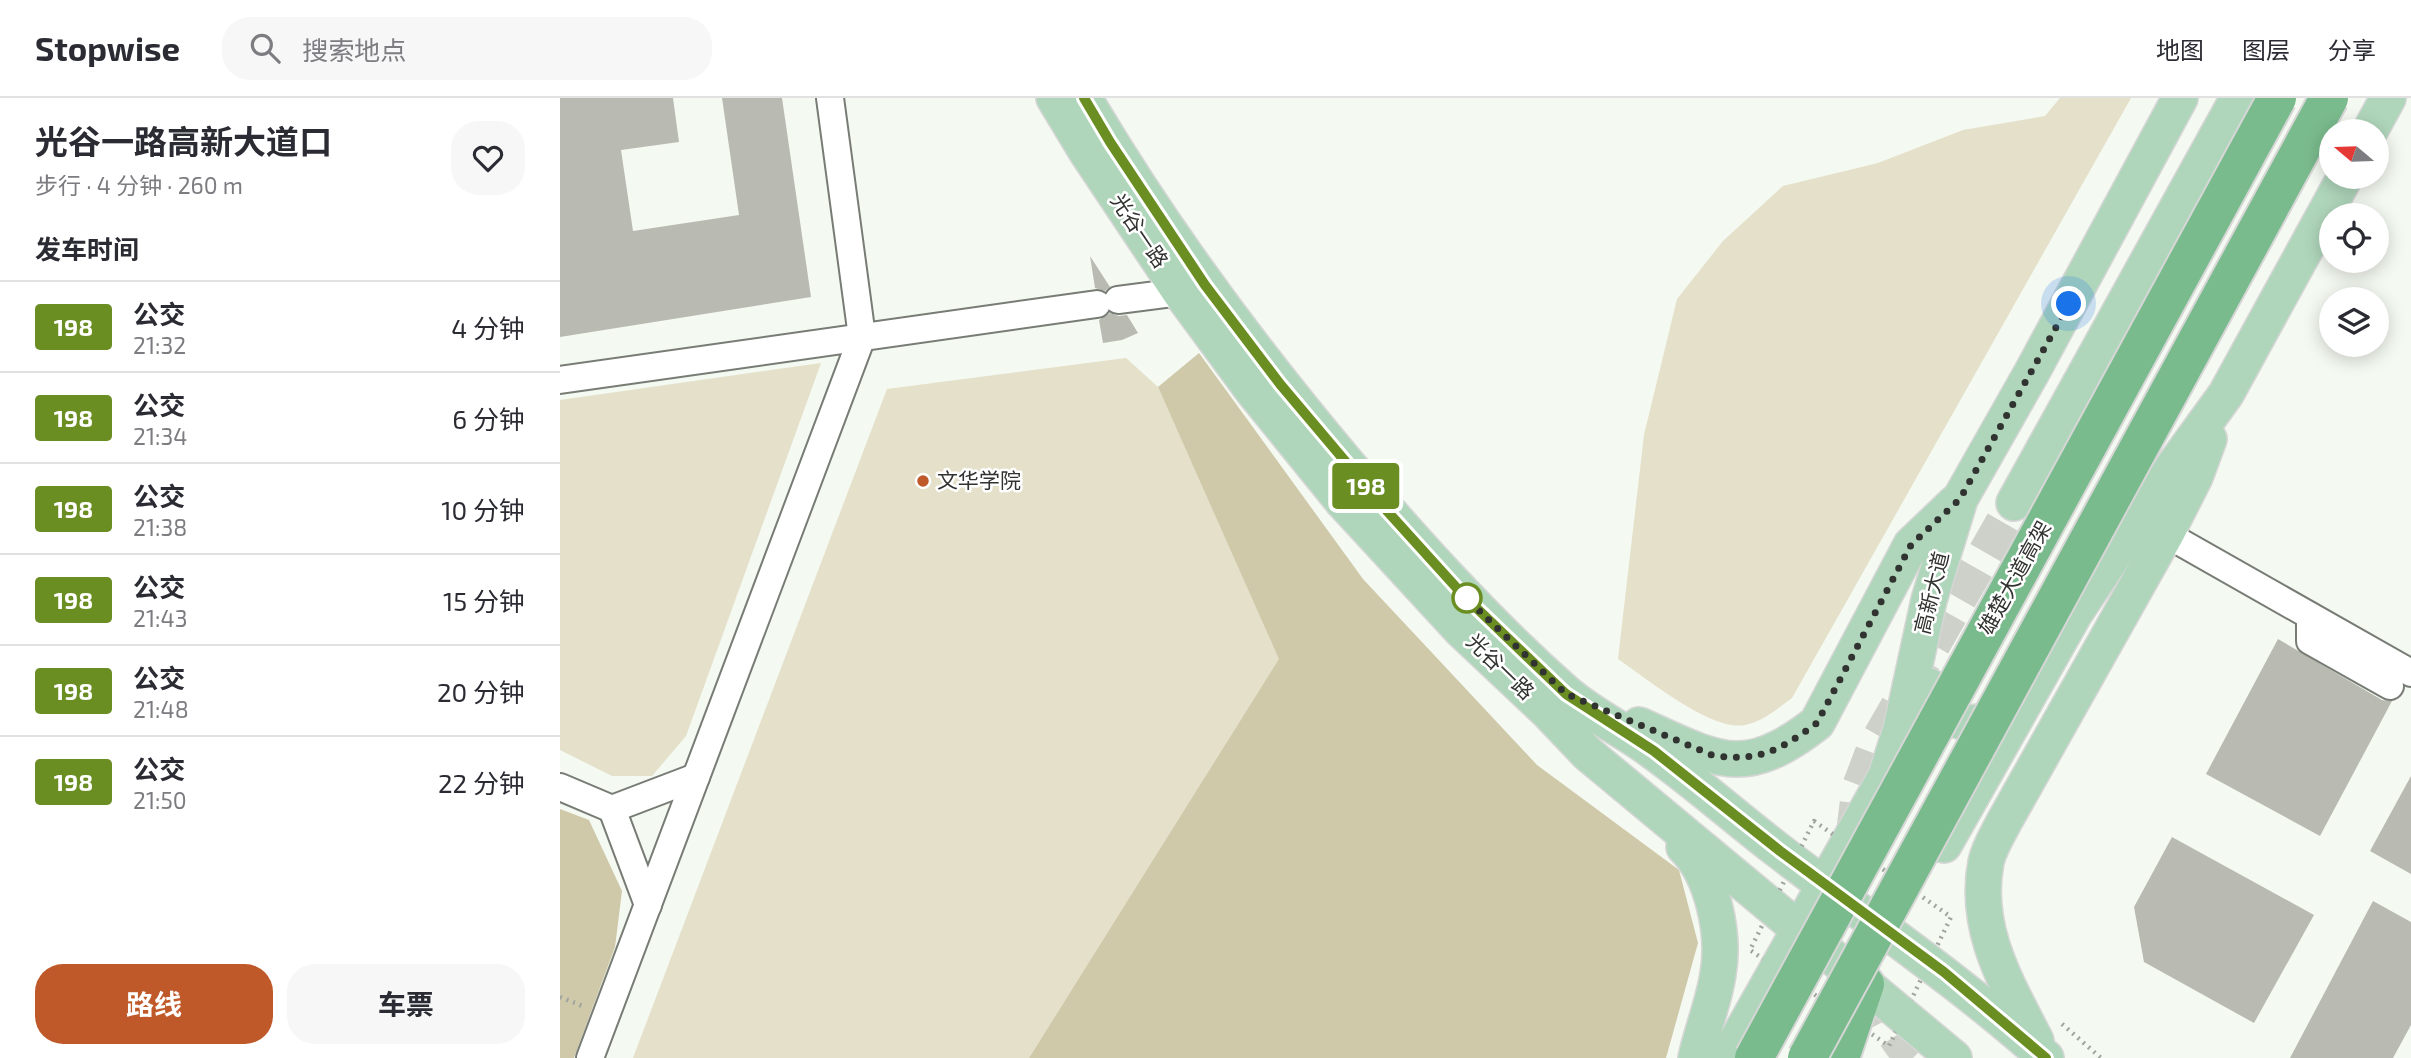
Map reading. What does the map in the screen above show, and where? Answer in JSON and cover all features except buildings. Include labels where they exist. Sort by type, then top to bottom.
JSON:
[{"type":"highway","name":"雄楚大道高架","points":[[1754,1058],[2277,98]]},
{"type":"highway","points":[[1807,1058],[2329,98]]},
{"type":"highway","points":[[1840,1058],[1865,984]]},
{"type":"main road","name":"光谷一路","points":[[1054,98],[1180,292],[1253,391],[1343,502],[1460,629],[1547,711],[1588,754],[1954,1058]]},
{"type":"main road","name":"光谷一路","points":[[1084,98],[1205,285],[1280,384],[1388,512],[1464,596],[1566,694],[1654,751],[1825,885],[1944,972],[2044,1056]]},
{"type":"main road","name":"高新大道","points":[[1727,1058],[1886,776],[1901,729],[1941,555],[1960,499],[2180,98]]},
{"type":"main road","points":[[2014,503],[2238,98]]},
{"type":"main road","points":[[2377,119],[2388,98]]},
{"type":"main road","points":[[1823,1058],[2075,613],[2173,467],[2226,394],[2338,189]]},
{"type":"main road","points":[[2044,1056],[1993,955],[1987,929],[1984,894],[1986,860],[2004,822],[2166,534],[2194,477],[2226,394]]},
{"type":"main road","points":[[1566,694],[1712,755],[1738,759],[1766,754],[1800,736],[1817,723],[1911,545],[1960,499]]},
{"type":"main road","points":[[1919,645],[1930,689],[1937,704],[1950,718],[1965,723],[1983,723],[2003,713],[2030,692]]},
{"type":"main road","points":[[1588,754],[1691,854],[1711,890],[1718,926],[1719,972],[1696,1058]]},
{"type":"main road","points":[[1674,824],[1705,834],[1715,829],[1716,819],[1698,786]]},
{"type":"street","points":[[590,1058],[862,337],[830,98]]},
{"type":"street","points":[[560,380],[1180,292]]},
{"type":"street","points":[[2166,534],[2309,616],[2400,679]]},
{"type":"street","points":[[560,787],[612,809],[696,777]]},
{"type":"street","points":[[612,809],[648,905]]},
{"type":"shaded area","points":[[2060,98],[2131,98],[1792,698],[1758,721],[1731,725],[1680,702],[1618,659],[1644,435],[1677,299],[1723,241],[1783,186],[1878,163],[1963,130],[2045,116]]},
{"type":"shaded area","points":[[1199,353],[1363,579],[1537,765],[1679,870],[1698,943],[1666,1058],[1029,1058],[1279,659],[1158,387]]},
{"type":"shaded area","points":[[1126,358],[1158,387],[1280,659],[1029,1058],[633,1058],[887,389]]},
{"type":"shaded area","points":[[821,363],[686,736],[652,776],[612,776],[560,750],[560,400]]},
{"type":"shaded area","points":[[560,809],[589,820],[622,891],[615,947],[574,1058],[560,1058]]},
{"type":"tunnel","points":[[1853,838],[1859,788],[1875,746],[2014,503]]},
{"type":"tunnel","points":[[1873,988],[1889,1025],[1913,1058]]},
{"type":"bus line","name":"198","points":[[1084,98],[1205,285],[1280,384],[1388,512],[1464,596],[1566,694],[1654,751],[1780,851],[1944,972],[2046,1058]]},
{"type":"place","name":"文华学院","points":[[923,481]]},
{"type":"route","points":[[1467,598],[1464,596],[1566,694],[1712,755],[1738,759],[1766,754],[1800,736],[1817,723],[1911,545],[1960,499],[2069,304]]}]
